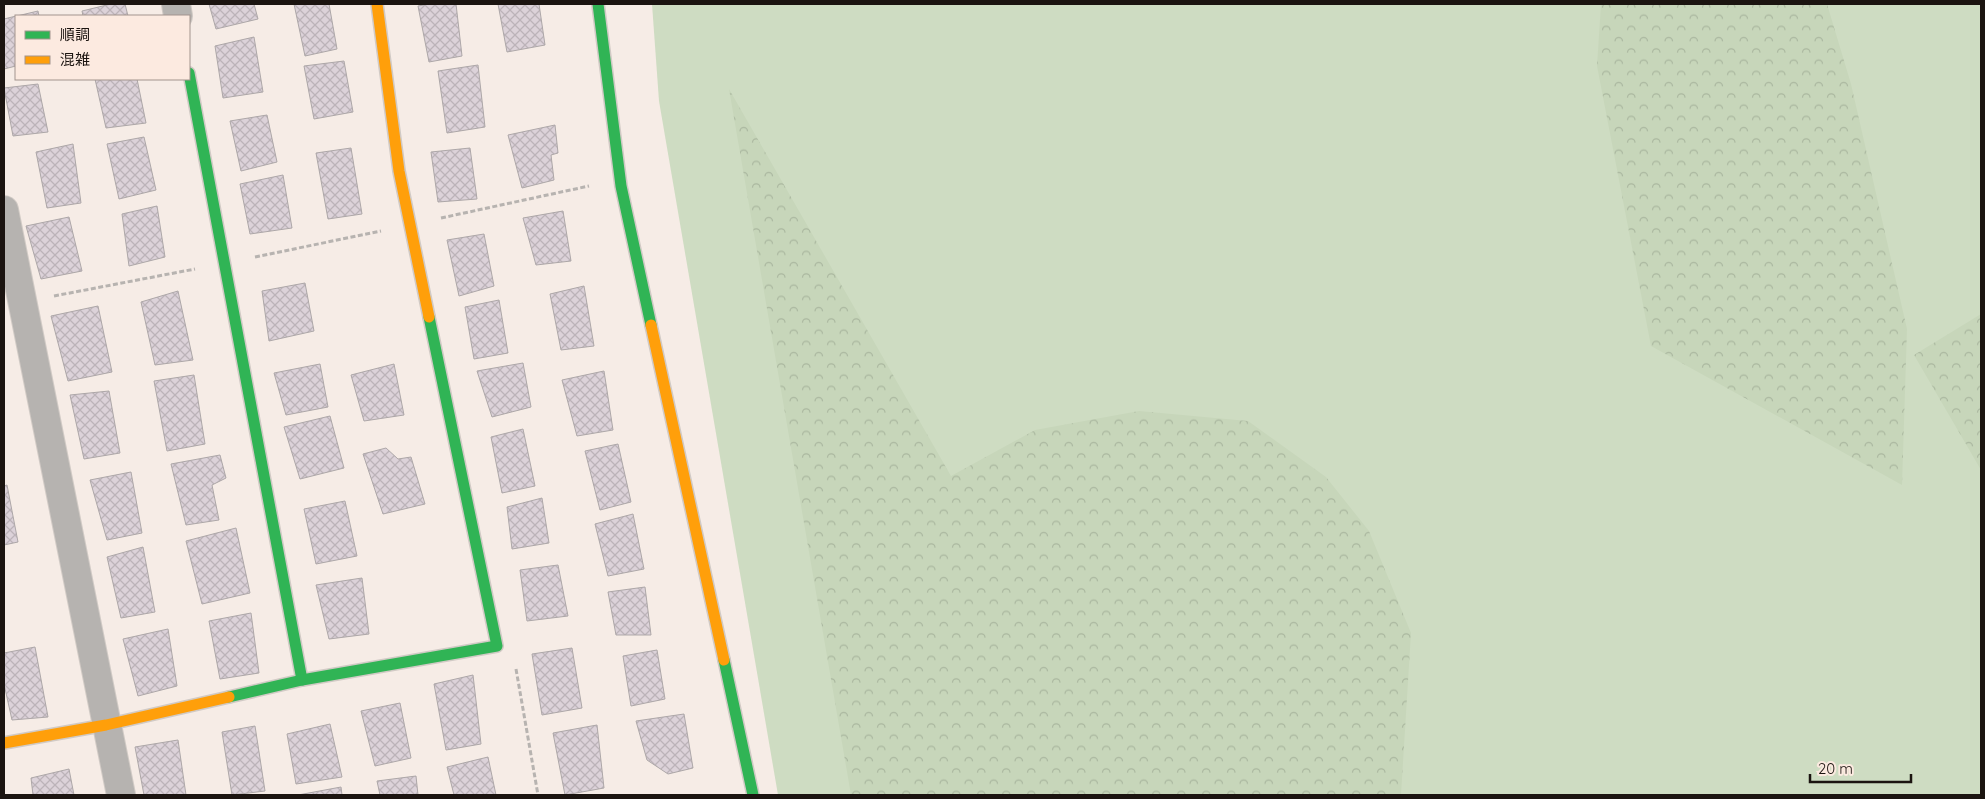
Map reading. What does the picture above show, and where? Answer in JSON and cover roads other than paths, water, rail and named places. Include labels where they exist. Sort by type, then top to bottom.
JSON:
[{"type":"street","points":[[4,743],[106,725],[302,680],[497,646],[399,170],[377,4]]},
{"type":"street","points":[[598,4],[621,186],[752,795]]},
{"type":"street","points":[[190,78],[302,680]]},
{"type":"street","points":[[4,210],[121,795]]}]
